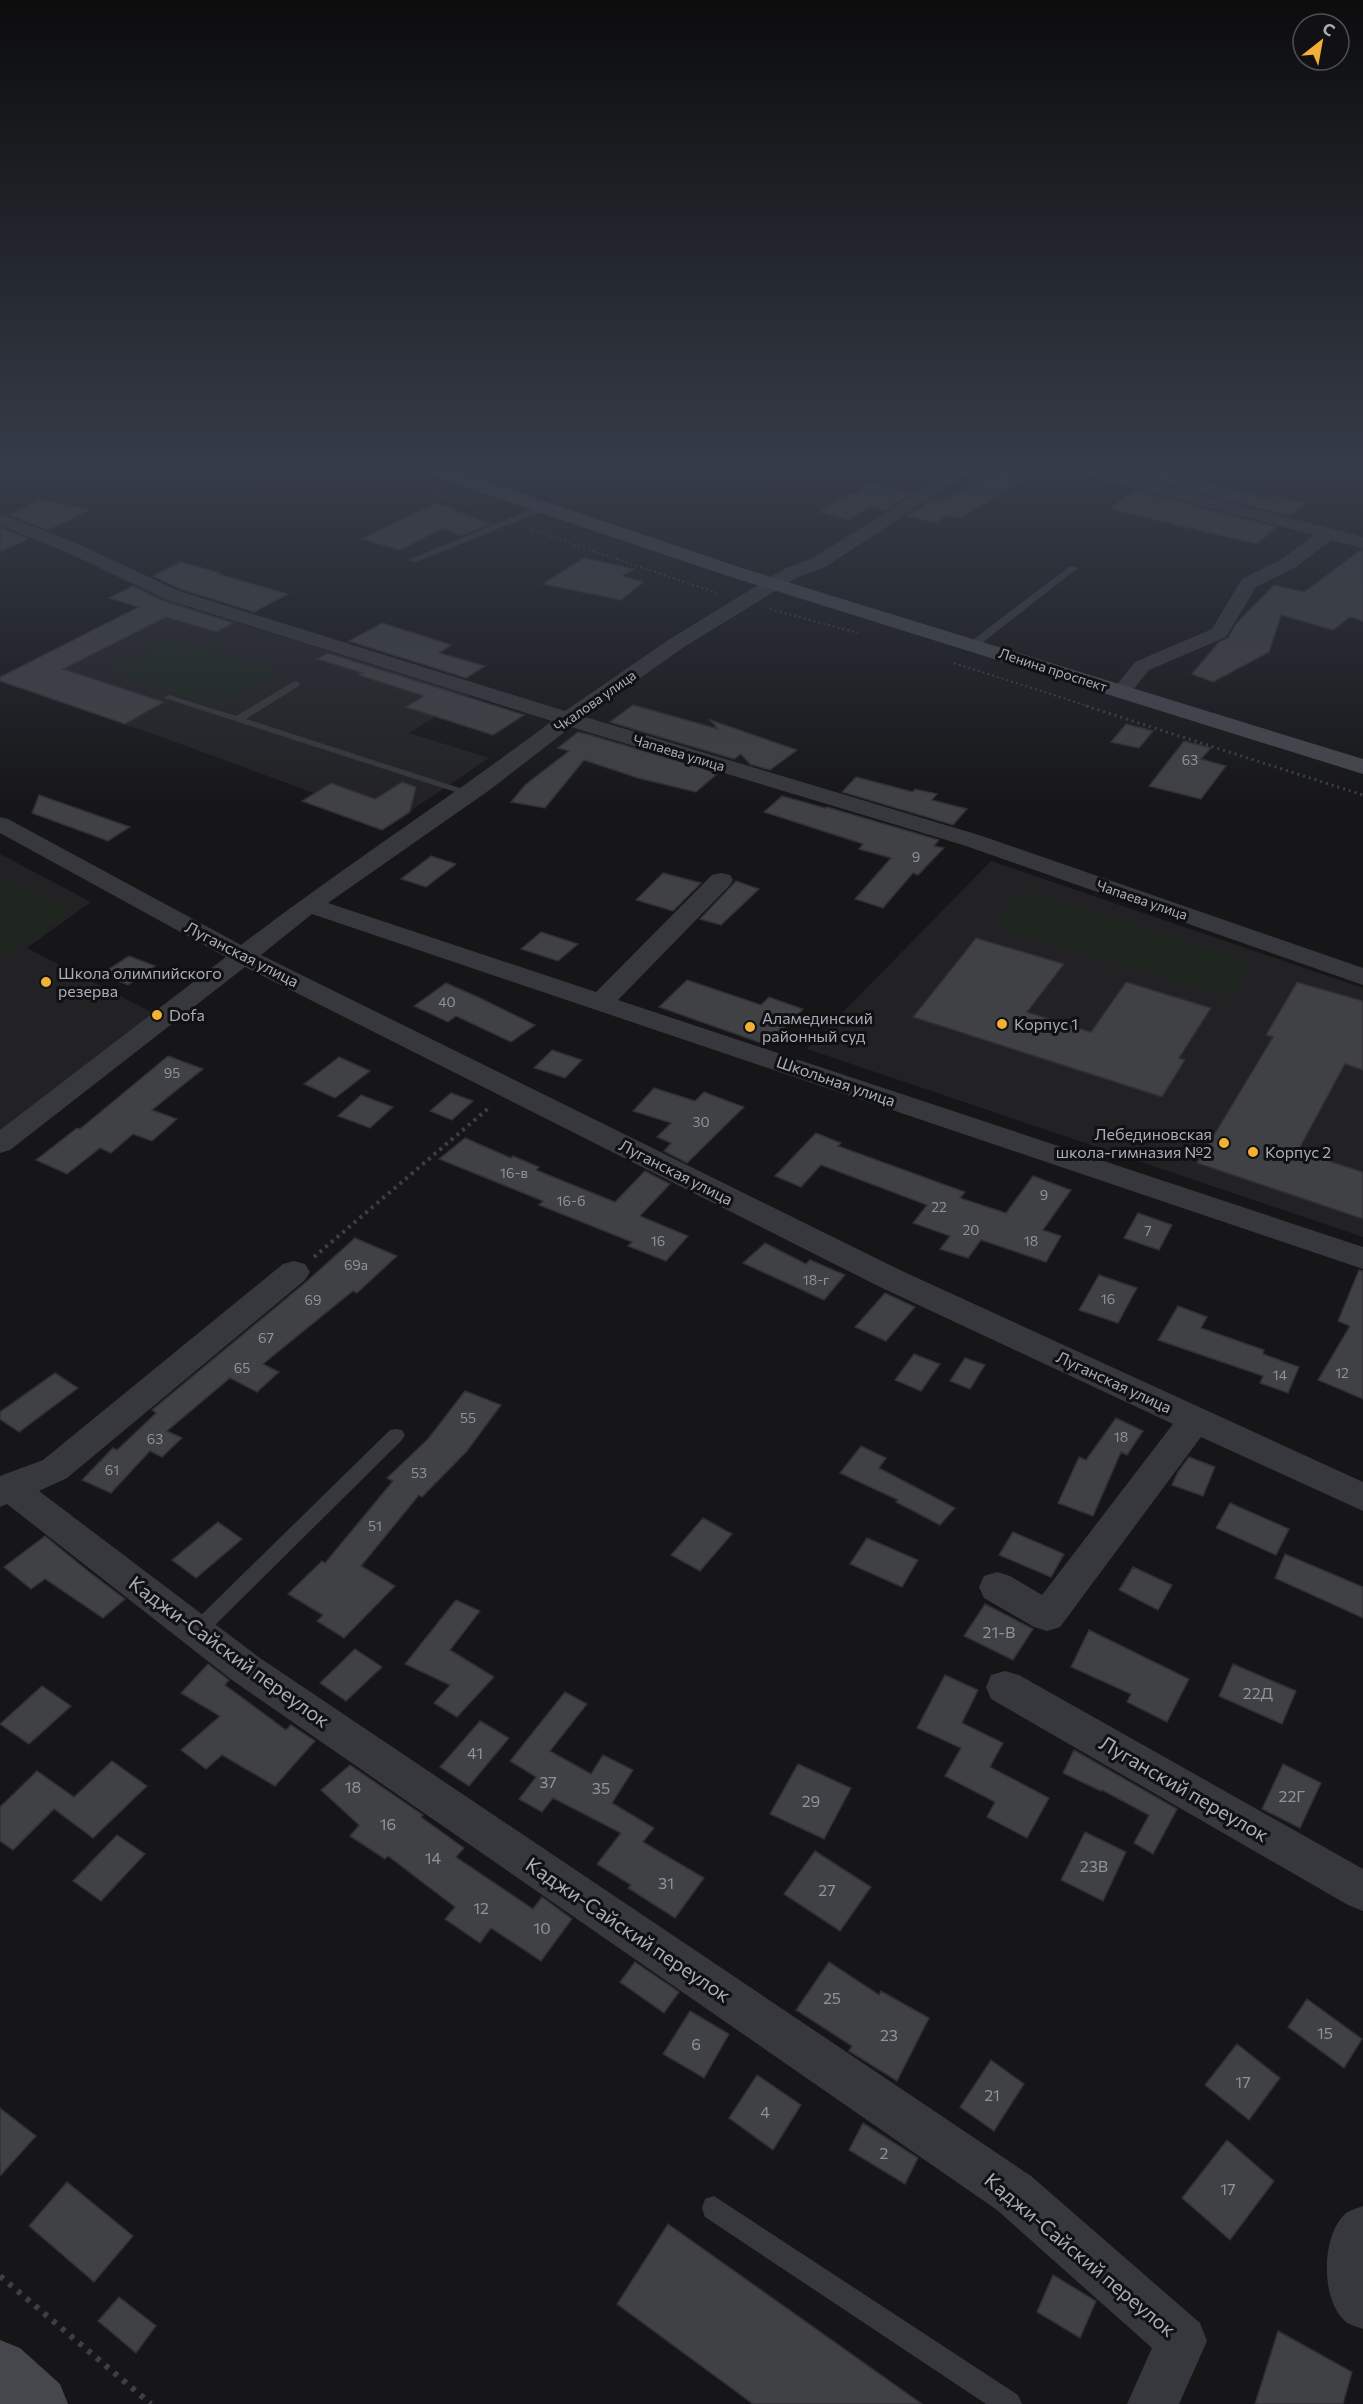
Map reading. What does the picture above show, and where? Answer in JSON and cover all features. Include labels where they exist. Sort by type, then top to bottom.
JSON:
[{"type":"main road","name":"Ленина проспект","points":[[773,584],[974,644],[1363,767]]},
{"type":"main road","points":[[0,2368],[40,2404]]},
{"type":"street","name":"Чапаева улица","points":[[147,583],[172,595],[568,719],[971,840],[1363,977]]},
{"type":"street","points":[[1121,692],[1142,666],[1219,633],[1249,583]]},
{"type":"street","name":"Чкалова улица","points":[[245,957],[309,905],[469,793],[568,719],[677,643],[773,584]]},
{"type":"street","name":"Луганская улица","points":[[0,824],[245,957],[891,1279],[1363,1497]]},
{"type":"street","points":[[601,1002],[721,880]]},
{"type":"street","name":"Школьная улица","points":[[309,905],[1363,1258]]},
{"type":"street","points":[[0,1144],[245,957]]},
{"type":"street","name":"Каджи-Сайский переулок","points":[[5,1490],[55,1469],[294,1272]]},
{"type":"street","points":[[997,1587],[1047,1616],[1195,1420]]},
{"type":"street","name":"Каджи-Сайский переулок","points":[[5,1490],[246,1669],[1014,2193],[1182,2341],[1153,2404]]},
{"type":"street","name":"Луганский переулок","points":[[1005,1686],[1363,1891]]},
{"type":"street","points":[[1363,2230],[1352,2247],[1351,2285],[1363,2304]]},
{"type":"lane","points":[[974,644],[1052,583]]},
{"type":"lane","points":[[237,720],[295,684]]},
{"type":"lane","points":[[169,698],[469,793]]},
{"type":"lane","points":[[197,1631],[396,1434]]},
{"type":"lane","points":[[714,2208],[1010,2404]]},
{"type":"path","points":[[688,583],[743,602],[861,634]]},
{"type":"path","points":[[952,663],[1363,795]]},
{"type":"path","points":[[294,1272],[350,1228],[510,1090]]},
{"type":"path","points":[[0,2276],[151,2404]]},
{"type":"shaded area","points":[[163,595],[191,604],[187,607],[470,695],[409,733],[489,758],[382,830],[348,818],[360,810],[0,681],[0,677]]},
{"type":"shaded area","points":[[173,639],[279,671],[217,707],[110,672]]},
{"type":"shaded area","name":"Школа олимпийского резерва","points":[[0,854],[91,902],[27,948],[157,1015],[0,1134]]},
{"type":"shaded area","name":"Лебединовская школа-гимназия №2","points":[[991,861],[1363,988],[1363,1237],[807,1049]]},
{"type":"shaded area","points":[[0,877],[75,909],[0,960]]},
{"type":"shaded area","points":[[1023,891],[1251,961],[1228,997],[993,926]]},
{"type":"building","points":[[168,583],[250,583],[288,594],[254,612]]},
{"type":"building","points":[[544,583],[642,583],[621,600]]},
{"type":"building","points":[[1316,583],[1363,583],[1363,621],[1350,617],[1333,630],[1281,615],[1269,652],[1213,682],[1192,674],[1219,642],[1228,638],[1236,624],[1274,585],[1304,592]]},
{"type":"building","points":[[133,586],[164,601],[234,623],[216,632],[166,617],[63,669],[164,702],[125,724],[0,681],[0,677],[139,607],[109,598]]},
{"type":"building","points":[[382,623],[451,645],[439,653],[485,666],[466,678],[349,641]]},
{"type":"building","points":[[328,653],[524,715],[493,735],[406,707],[424,696],[358,675],[363,673],[317,659]]},
{"type":"building","points":[[633,705],[718,729],[710,720],[797,750],[770,770],[750,764],[741,754],[734,759],[610,722]]},
{"type":"building","points":[[1126,724],[1153,731],[1139,748],[1111,742]]},
{"type":"building","points":[[578,732],[718,773],[696,792],[638,778],[584,760],[545,808],[511,802],[525,785],[569,751],[558,748]]},
{"type":"building","points":[[1184,741],[1211,748],[1201,759],[1226,766],[1201,799],[1149,786]]},
{"type":"building","points":[[856,777],[913,792],[915,789],[937,794],[932,800],[967,809],[953,825],[842,792]]},
{"type":"building","points":[[402,782],[416,787],[410,812],[382,830],[302,801],[331,783],[375,799]]},
{"type":"building","points":[[39,795],[130,827],[108,841],[32,813]]},
{"type":"building","points":[[782,796],[939,840],[934,846],[944,848],[918,875],[913,873],[883,908],[855,899],[891,858],[859,849],[863,844],[764,812]]},
{"type":"building","points":[[431,856],[456,864],[426,887],[401,879]]},
{"type":"building","points":[[663,873],[701,883],[673,911],[636,900]]},
{"type":"building","points":[[736,881],[759,889],[721,925],[700,919]]},
{"type":"building","points":[[541,932],[578,944],[558,961],[521,949]]},
{"type":"building","name":"Корпус 1","points":[[976,938],[1064,964],[1027,1012],[1091,1032],[1126,982],[1211,1008],[1179,1058],[1185,1060],[1162,1097],[913,1017]]},
{"type":"building","points":[[129,956],[155,966],[128,985],[101,974]]},
{"type":"building","name":"Аламединский районный суд","points":[[687,980],[761,1005],[769,997],[803,1009],[767,1045],[659,1007]]},
{"type":"building","points":[[1297,982],[1363,1001],[1363,1070],[1345,1064],[1298,1151],[1363,1172],[1363,1219],[1197,1163],[1273,1037],[1266,1035]]},
{"type":"building","points":[[446,983],[535,1025],[511,1042],[456,1016],[448,1022],[414,1006]]},
{"type":"building","points":[[552,1050],[582,1060],[565,1078],[534,1068]]},
{"type":"building","points":[[168,1056],[203,1069],[152,1110],[177,1119],[152,1141],[133,1134],[111,1153],[100,1148],[67,1174],[36,1160],[77,1128],[80,1129]]},
{"type":"building","points":[[339,1057],[370,1071],[335,1098],[304,1084]]},
{"type":"building","points":[[654,1088],[695,1101],[704,1092],[744,1107],[687,1163],[664,1151],[671,1143],[657,1137],[671,1123],[633,1111]]},
{"type":"building","points":[[451,1093],[473,1101],[452,1120],[430,1111]]},
{"type":"building","points":[[361,1095],[393,1107],[370,1128],[338,1116]]},
{"type":"building","points":[[816,1133],[841,1143],[838,1146],[965,1192],[960,1198],[1006,1213],[1033,1176],[1071,1190],[1043,1230],[1061,1236],[1046,1262],[981,1240],[968,1258],[940,1249],[950,1236],[913,1223],[927,1205],[821,1165],[801,1187],[775,1176]]},
{"type":"building","points":[[465,1138],[511,1158],[513,1156],[539,1167],[536,1170],[615,1202],[645,1171],[670,1184],[640,1216],[688,1236],[666,1261],[628,1246],[632,1242],[539,1205],[543,1201],[439,1159]]},
{"type":"building","points":[[1138,1213],[1172,1225],[1159,1250],[1124,1238]]},
{"type":"building","points":[[355,1238],[397,1256],[357,1293],[353,1291],[263,1364],[279,1372],[257,1392],[230,1378],[167,1431],[182,1438],[162,1457],[150,1451],[111,1493],[82,1480],[113,1448],[117,1450],[156,1413],[152,1410],[306,1282]]},
{"type":"building","points":[[765,1243],[806,1264],[810,1260],[845,1275],[824,1300],[743,1263]]},
{"type":"building","points":[[1359,1270],[1363,1271],[1363,1399],[1318,1380],[1350,1326],[1338,1321]]},
{"type":"building","points":[[1099,1275],[1137,1288],[1118,1323],[1079,1310]]},
{"type":"building","points":[[885,1293],[915,1307],[886,1341],[855,1327]]},
{"type":"building","points":[[1178,1306],[1207,1317],[1201,1328],[1264,1350],[1263,1354],[1299,1367],[1288,1393],[1260,1383],[1263,1376],[1158,1340]]},
{"type":"building","points":[[914,1354],[940,1364],[921,1391],[895,1380]]},
{"type":"building","points":[[965,1358],[985,1365],[970,1389],[950,1381]]},
{"type":"building","points":[[55,1373],[78,1388],[19,1432],[0,1419],[0,1412]]},
{"type":"building","points":[[465,1391],[501,1405],[467,1451],[422,1497],[419,1495],[361,1566],[395,1586],[344,1638],[317,1621],[323,1615],[288,1594],[322,1561],[325,1563],[393,1481],[387,1478],[428,1439]]},
{"type":"building","points":[[1116,1418],[1143,1431],[1127,1455],[1121,1452],[1093,1516],[1058,1503],[1079,1457],[1086,1460]]},
{"type":"building","points":[[861,1446],[886,1458],[879,1468],[955,1508],[940,1525],[896,1502],[898,1500],[840,1473]]},
{"type":"building","points":[[1189,1457],[1215,1467],[1203,1496],[1172,1485]]},
{"type":"building","points":[[1230,1503],[1289,1529],[1276,1555],[1216,1528]]},
{"type":"building","points":[[703,1518],[732,1534],[700,1571],[671,1555]]},
{"type":"building","points":[[218,1522],[242,1539],[196,1578],[172,1560]]},
{"type":"building","points":[[1013,1532],[1064,1554],[1051,1577],[999,1555]]},
{"type":"building","points":[[45,1536],[125,1599],[103,1618],[45,1579],[31,1589],[4,1567]]},
{"type":"building","points":[[867,1538],[918,1560],[902,1587],[850,1564]]},
{"type":"building","points":[[1285,1554],[1363,1587],[1363,1618],[1275,1578]]},
{"type":"building","points":[[1133,1567],[1172,1585],[1158,1610],[1119,1590]]},
{"type":"building","points":[[456,1600],[480,1611],[450,1650],[494,1677],[457,1717],[434,1703],[450,1685],[405,1664]]},
{"type":"building","points":[[985,1604],[1033,1629],[1013,1660],[964,1636]]},
{"type":"building","points":[[1089,1630],[1189,1679],[1167,1722],[1127,1702],[1131,1694],[1071,1667]]},
{"type":"building","points":[[355,1649],[382,1667],[346,1701],[320,1683]]},
{"type":"building","points":[[208,1664],[229,1680],[225,1685],[286,1730],[291,1725],[315,1741],[275,1786],[222,1755],[206,1769],[181,1750],[220,1716],[181,1693]]},
{"type":"building","points":[[1233,1664],[1296,1691],[1282,1724],[1219,1696]]},
{"type":"building","points":[[945,1675],[978,1690],[962,1723],[1003,1743],[990,1767],[1049,1798],[1027,1838],[987,1817],[995,1802],[945,1776],[961,1748],[917,1728]]},
{"type":"building","points":[[42,1686],[71,1706],[29,1744],[0,1724]]},
{"type":"building","points":[[565,1692],[587,1704],[550,1751],[591,1774],[603,1755],[633,1770],[612,1803],[654,1828],[643,1842],[704,1878],[675,1918],[628,1888],[631,1885],[597,1864],[621,1833],[553,1798],[542,1812],[519,1799],[536,1777],[510,1761]]},
{"type":"building","points":[[480,1721],[509,1738],[469,1786],[440,1767]]},
{"type":"building","points":[[1074,1750],[1177,1809],[1153,1854],[1134,1843],[1149,1815],[1102,1790],[1063,1773]]},
{"type":"building","points":[[112,1761],[147,1786],[93,1838],[54,1809],[13,1850],[0,1841],[0,1807],[37,1771],[74,1797]]},
{"type":"building","points":[[798,1764],[851,1788],[824,1839],[770,1814]]},
{"type":"building","points":[[1283,1764],[1321,1783],[1300,1828],[1262,1809]]},
{"type":"building","points":[[350,1765],[423,1815],[421,1817],[464,1848],[456,1857],[533,1909],[542,1897],[572,1919],[541,1961],[491,1928],[480,1943],[445,1919],[455,1907],[388,1856],[385,1859],[350,1836],[359,1825],[321,1790]]},
{"type":"building","points":[[1085,1832],[1126,1852],[1103,1901],[1061,1880]]},
{"type":"building","points":[[117,1835],[145,1854],[101,1901],[73,1881]]},
{"type":"building","points":[[815,1851],[871,1887],[840,1931],[784,1894]]},
{"type":"building","points":[[635,1962],[679,1992],[664,2013],[620,1982]]},
{"type":"building","points":[[829,1962],[879,1995],[881,1991],[929,2018],[897,2081],[849,2051],[852,2046],[796,2010]]},
{"type":"building","points":[[1307,1999],[1362,2039],[1344,2068],[1288,2027]]},
{"type":"building","points":[[690,2011],[729,2034],[704,2078],[663,2054]]},
{"type":"building","points":[[1237,2044],[1280,2078],[1249,2120],[1205,2085]]},
{"type":"building","points":[[991,2060],[1024,2084],[994,2131],[960,2107]]},
{"type":"building","points":[[757,2075],[801,2105],[773,2150],[729,2118]]},
{"type":"building","points":[[0,2108],[36,2136],[0,2176]]},
{"type":"building","points":[[863,2123],[918,2158],[905,2184],[849,2150]]},
{"type":"building","points":[[1227,2140],[1274,2181],[1230,2240],[1182,2198]]},
{"type":"building","points":[[67,2182],[133,2236],[94,2282],[29,2226]]},
{"type":"building","points":[[668,2224],[922,2404],[753,2404],[617,2304]]},
{"type":"building","points":[[1053,2275],[1096,2301],[1080,2338],[1037,2312]]},
{"type":"building","points":[[119,2297],[156,2326],[136,2353],[98,2321]]},
{"type":"building","points":[[1278,2331],[1352,2372],[1343,2404],[1255,2404]]},
{"type":"place","name":"Школа олимпийского резерва","points":[[46,982]]},
{"type":"place","name":"Dofa","points":[[157,1015]]},
{"type":"place","name":"Корпус 1","points":[[1002,1024]]},
{"type":"place","name":"Аламединский районный суд","points":[[750,1027]]},
{"type":"place","name":"Лебединовская школа-гимназия №2","points":[[1224,1143]]},
{"type":"place","name":"Корпус 2","points":[[1253,1152]]}]
